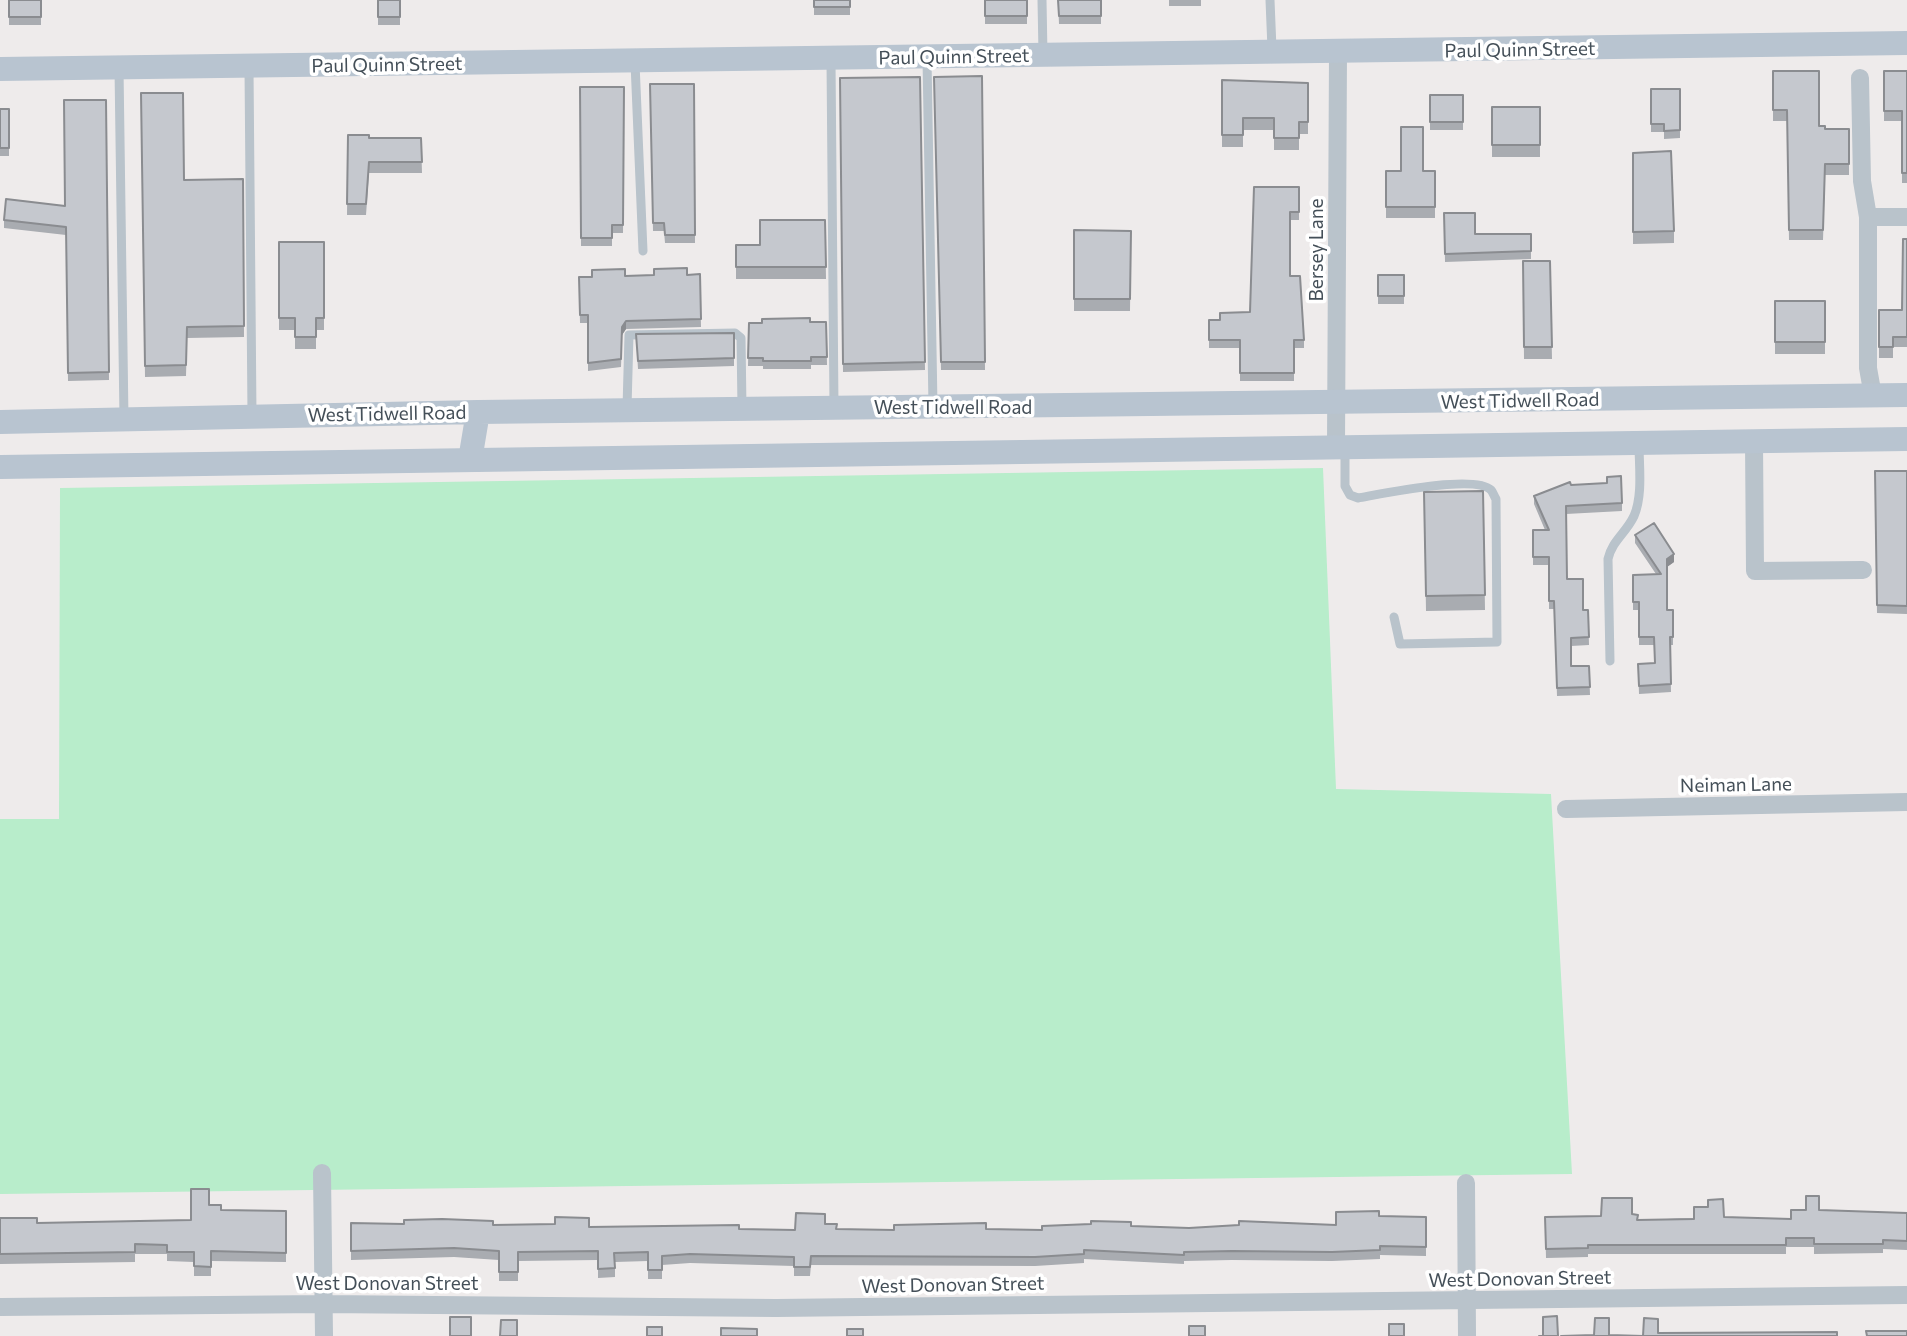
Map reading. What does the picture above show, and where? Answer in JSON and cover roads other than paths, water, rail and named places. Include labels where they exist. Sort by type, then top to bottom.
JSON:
[{"type":"main road","name":"Paul Quinn Street","points":[[0,69],[1272,54],[1907,43]]},
{"type":"main road","name":"West Tidwell Road","points":[[0,422],[478,412],[1907,395]]},
{"type":"main road","points":[[1636,400],[1639,442]]},
{"type":"main road","points":[[1042,451],[1050,407]]},
{"type":"main road","points":[[470,460],[478,412]]},
{"type":"main road","points":[[0,467],[1907,439]]},
{"type":"street","name":"Bersey Lane","points":[[1338,53],[1340,446]]},
{"type":"street","points":[[1860,78],[1862,181],[1868,217],[1868,368],[1873,396]]},
{"type":"street","points":[[1868,217],[1907,218]]},
{"type":"street","points":[[1754,441],[1755,571],[1864,570]]},
{"type":"street","name":"Neiman Lane","points":[[1566,809],[1907,802]]},
{"type":"street","points":[[322,1173],[324,1336]]},
{"type":"street","points":[[1466,1183],[1466,1336]]},
{"type":"street","name":"West Donovan Street","points":[[0,1307],[323,1304],[790,1308],[1907,1295]]},
{"type":"lane","points":[[1042,0],[1043,56]]},
{"type":"lane","points":[[1270,0],[1272,54]]},
{"type":"lane","points":[[927,58],[933,408]]},
{"type":"lane","points":[[831,59],[834,409]]},
{"type":"lane","points":[[635,62],[643,251]]},
{"type":"lane","points":[[249,66],[252,417]]},
{"type":"lane","points":[[119,68],[124,420]]},
{"type":"lane","points":[[628,411],[629,335],[735,332],[741,338],[742,410]]},
{"type":"lane","points":[[1611,661],[1608,559],[1611,548],[1635,514],[1639,498],[1639,442]]},
{"type":"lane","points":[[1340,446],[1345,486],[1350,495],[1359,498],[1431,485],[1483,485],[1491,490],[1496,499],[1497,642],[1400,644],[1394,617]]}]
